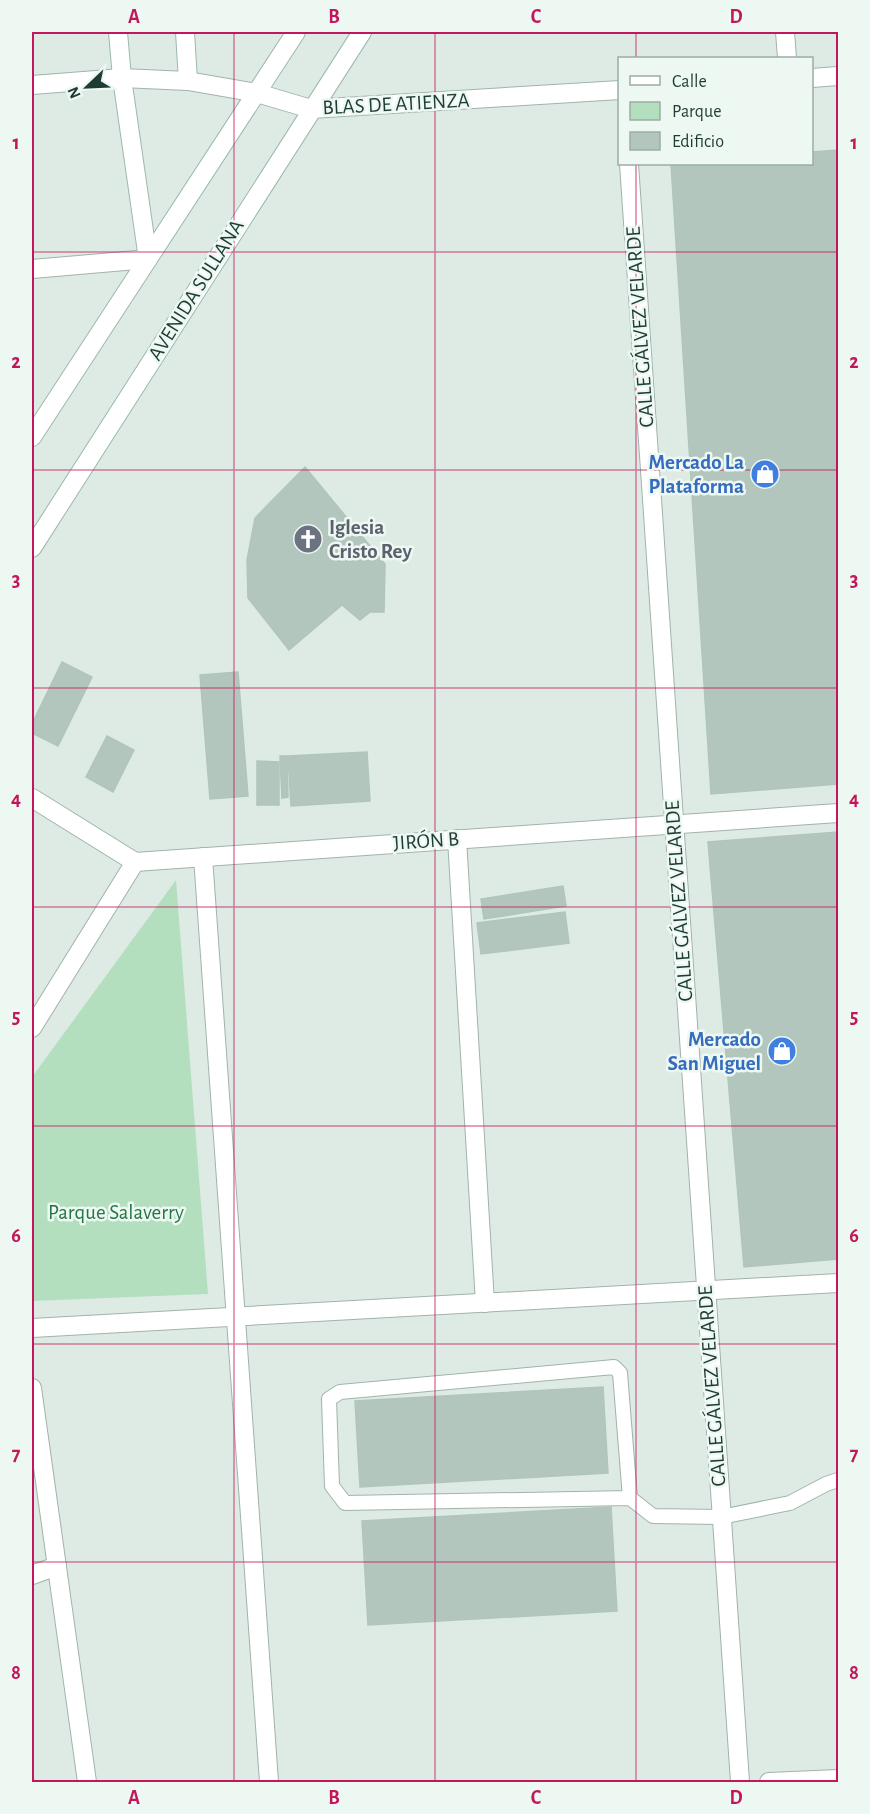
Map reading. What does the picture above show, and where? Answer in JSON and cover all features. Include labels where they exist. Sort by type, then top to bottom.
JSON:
[{"type":"street","points":[[118,32],[122,78],[148,259]]},
{"type":"street","points":[[185,32],[188,81]]},
{"type":"street","points":[[32,437],[296,32]]},
{"type":"street","name":"AVENIDA SULLANA","points":[[32,548],[362,32]]},
{"type":"street","points":[[785,32],[787,57]]},
{"type":"street","points":[[813,78],[838,76]]},
{"type":"street","name":"BLAS DE ATIENZA","points":[[32,85],[122,78],[188,81],[258,93],[311,109],[618,90]]},
{"type":"street","name":"CALLE GÁLVEZ VELARDE","points":[[629,165],[740,1782]]},
{"type":"street","points":[[32,269],[148,259]]},
{"type":"street","points":[[32,798],[135,862],[32,1028]]},
{"type":"street","name":"JIRÓN B","points":[[135,862],[838,813]]},
{"type":"street","points":[[457,839],[485,1303]]},
{"type":"street","points":[[203,857],[269,1782]]},
{"type":"street","points":[[32,1328],[838,1283]]},
{"type":"street","points":[[32,1388],[87,1782]]},
{"type":"street","points":[[32,1575],[57,1566]]},
{"type":"street","points":[[769,1782],[838,1779]]},
{"type":"lane","points":[[630,1498],[621,1373],[614,1367],[340,1392],[329,1399],[332,1486],[345,1503],[630,1498],[653,1516],[721,1518],[790,1503],[838,1480]]},
{"type":"green space","name":"Parque Salaverry","points":[[176,880],[208,1294],[32,1301],[32,1077]]},
{"type":"building","name":"Mercado La Plataforma","points":[[838,150],[838,784],[711,794],[671,165],[813,165],[813,152]]},
{"type":"building","name":"Iglesia Cristo Rey","points":[[305,467],[385,564],[384,612],[370,612],[360,620],[342,605],[289,650],[248,598],[247,560],[255,518]]},
{"type":"building","points":[[62,662],[92,677],[58,746],[32,733],[32,724]]},
{"type":"building","points":[[238,672],[248,796],[210,799],[200,675]]},
{"type":"building","points":[[107,736],[134,750],[113,792],[86,777]]},
{"type":"building","points":[[367,752],[370,801],[291,806],[288,756]]},
{"type":"building","points":[[280,756],[287,756],[288,797],[282,798]]},
{"type":"building","points":[[257,761],[279,762],[279,805],[257,805]]},
{"type":"building","name":"Mercado San Miguel","points":[[838,832],[838,1259],[744,1267],[708,842]]},
{"type":"building","points":[[563,886],[566,906],[484,919],[481,899]]},
{"type":"building","points":[[565,912],[569,943],[481,954],[477,923]]},
{"type":"building","points":[[603,1387],[608,1473],[360,1487],[355,1401]]},
{"type":"building","points":[[611,1507],[617,1611],[368,1625],[362,1521]]},
{"type":"place","name":"Mercado La Plataforma","points":[[765,474]]},
{"type":"place","name":"Iglesia Cristo Rey","points":[[308,539]]},
{"type":"place","name":"Mercado San Miguel","points":[[782,1051]]}]
